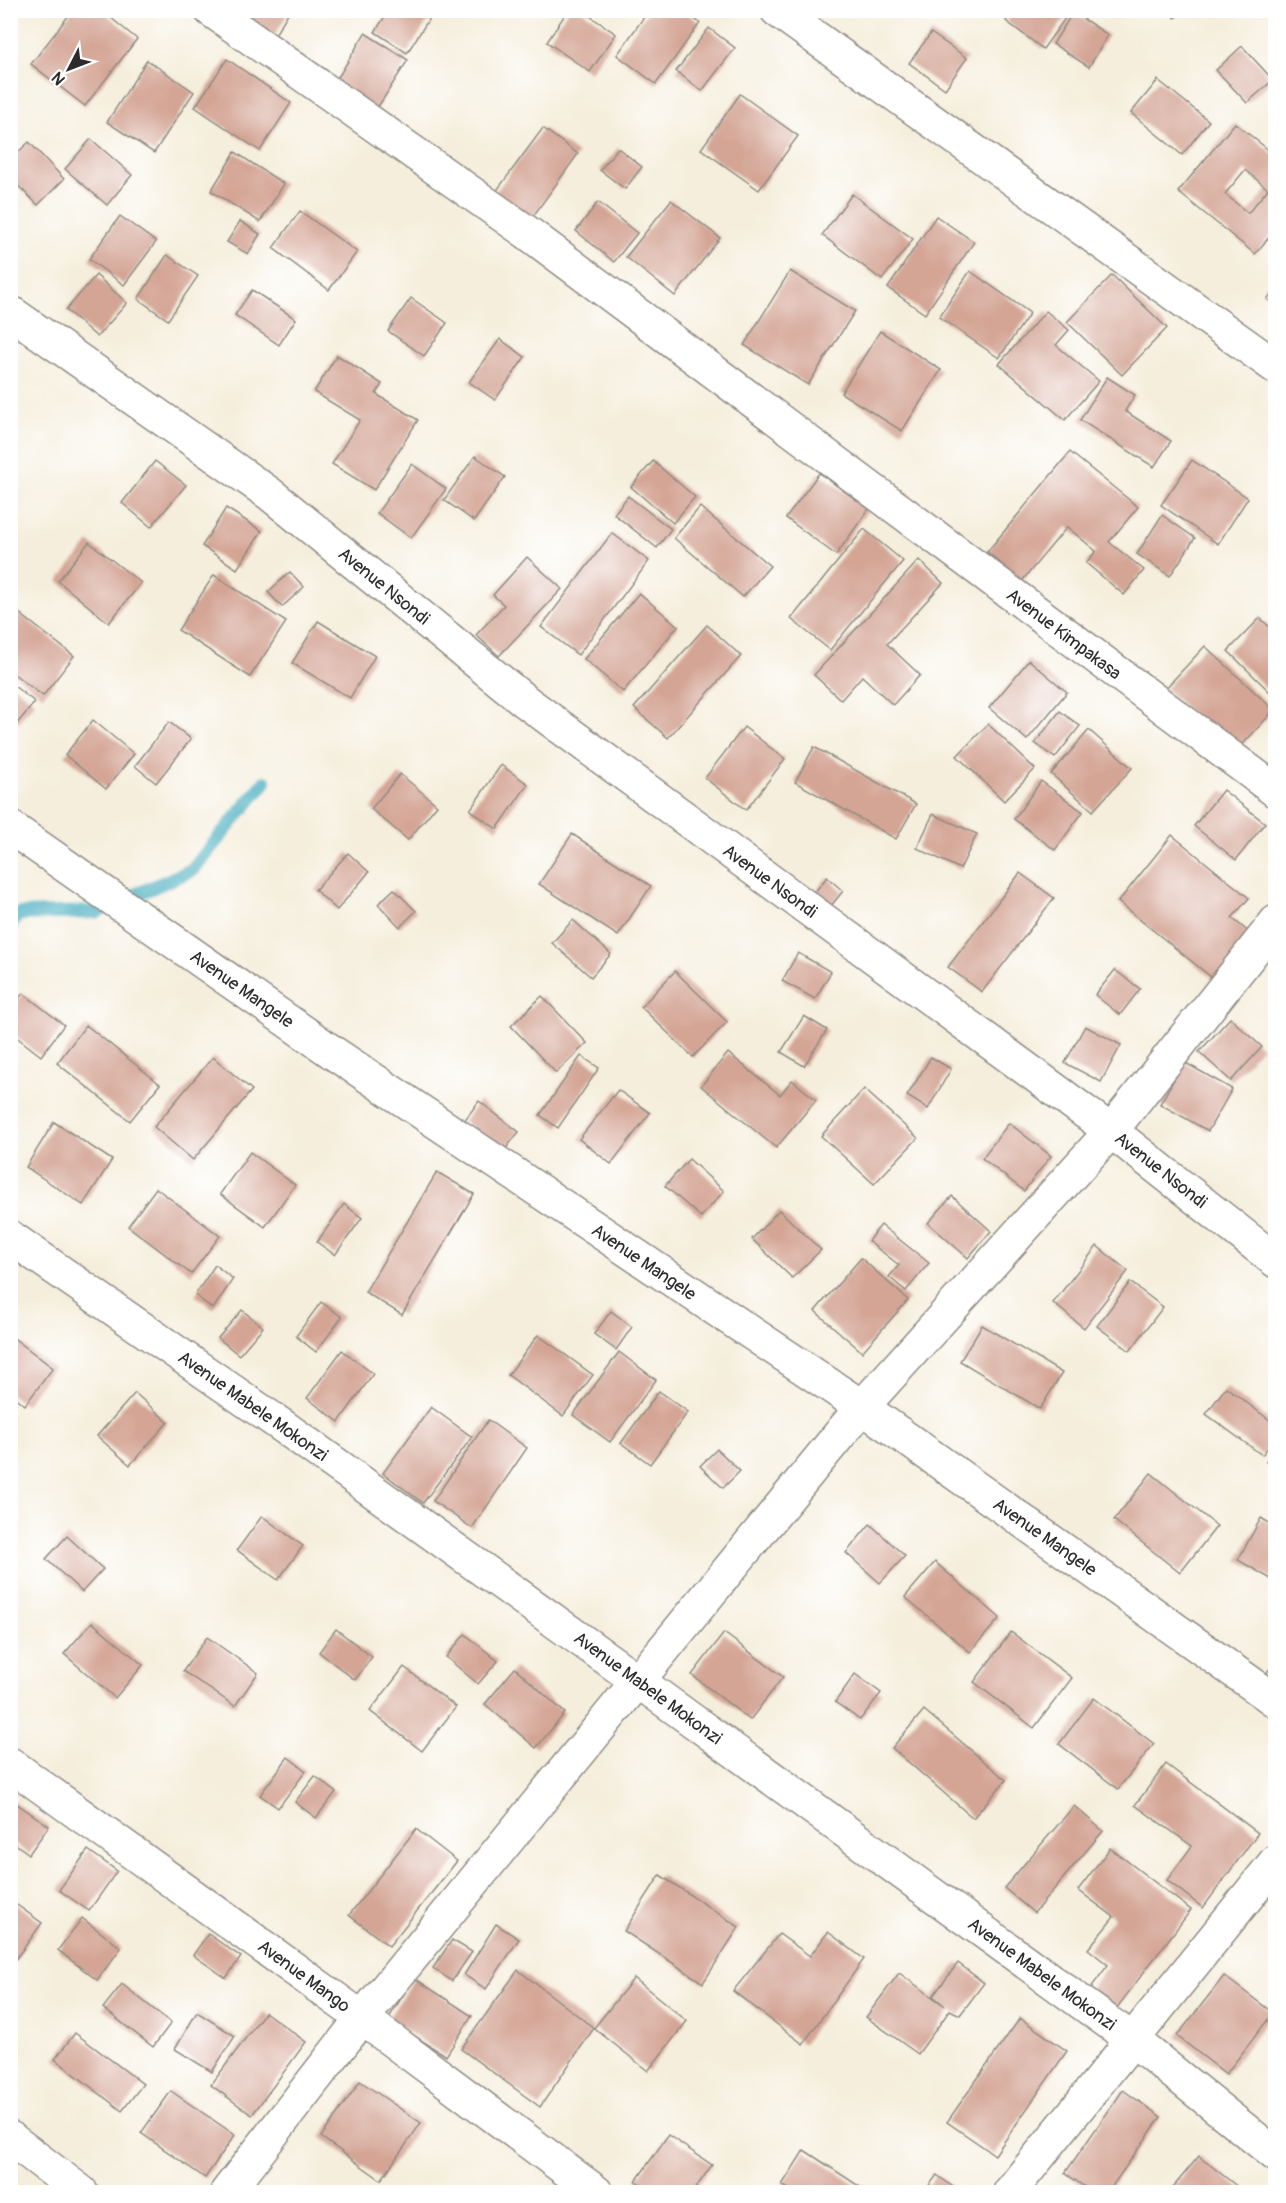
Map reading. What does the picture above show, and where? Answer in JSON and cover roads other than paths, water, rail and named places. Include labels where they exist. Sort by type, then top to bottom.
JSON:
[{"type":"street","name":"Avenue Kimpakasa","points":[[211,10],[528,233],[1275,791]]},
{"type":"street","points":[[777,10],[1275,367]]},
{"type":"street","name":"Avenue Nsondi","points":[[10,312],[270,494],[525,701],[1111,1131],[1275,1262]]},
{"type":"street","name":"Avenue Mangele","points":[[10,826],[332,1053],[862,1407],[1275,1701]]},
{"type":"street","points":[[226,2193],[362,2018],[862,1407],[1111,1131],[1275,922]]},
{"type":"street","name":"Avenue Mabele Mokonzi","points":[[10,1237],[284,1426],[1133,2040],[1275,2155]]},
{"type":"street","name":"Avenue Mango","points":[[10,1764],[362,2018],[596,2193]]},
{"type":"street","points":[[1010,2193],[1275,1861]]},
{"type":"street","points":[[10,2138],[81,2193]]},
{"type":"waterway","points":[[10,925],[19,914],[96,912],[192,870],[265,782]]}]
